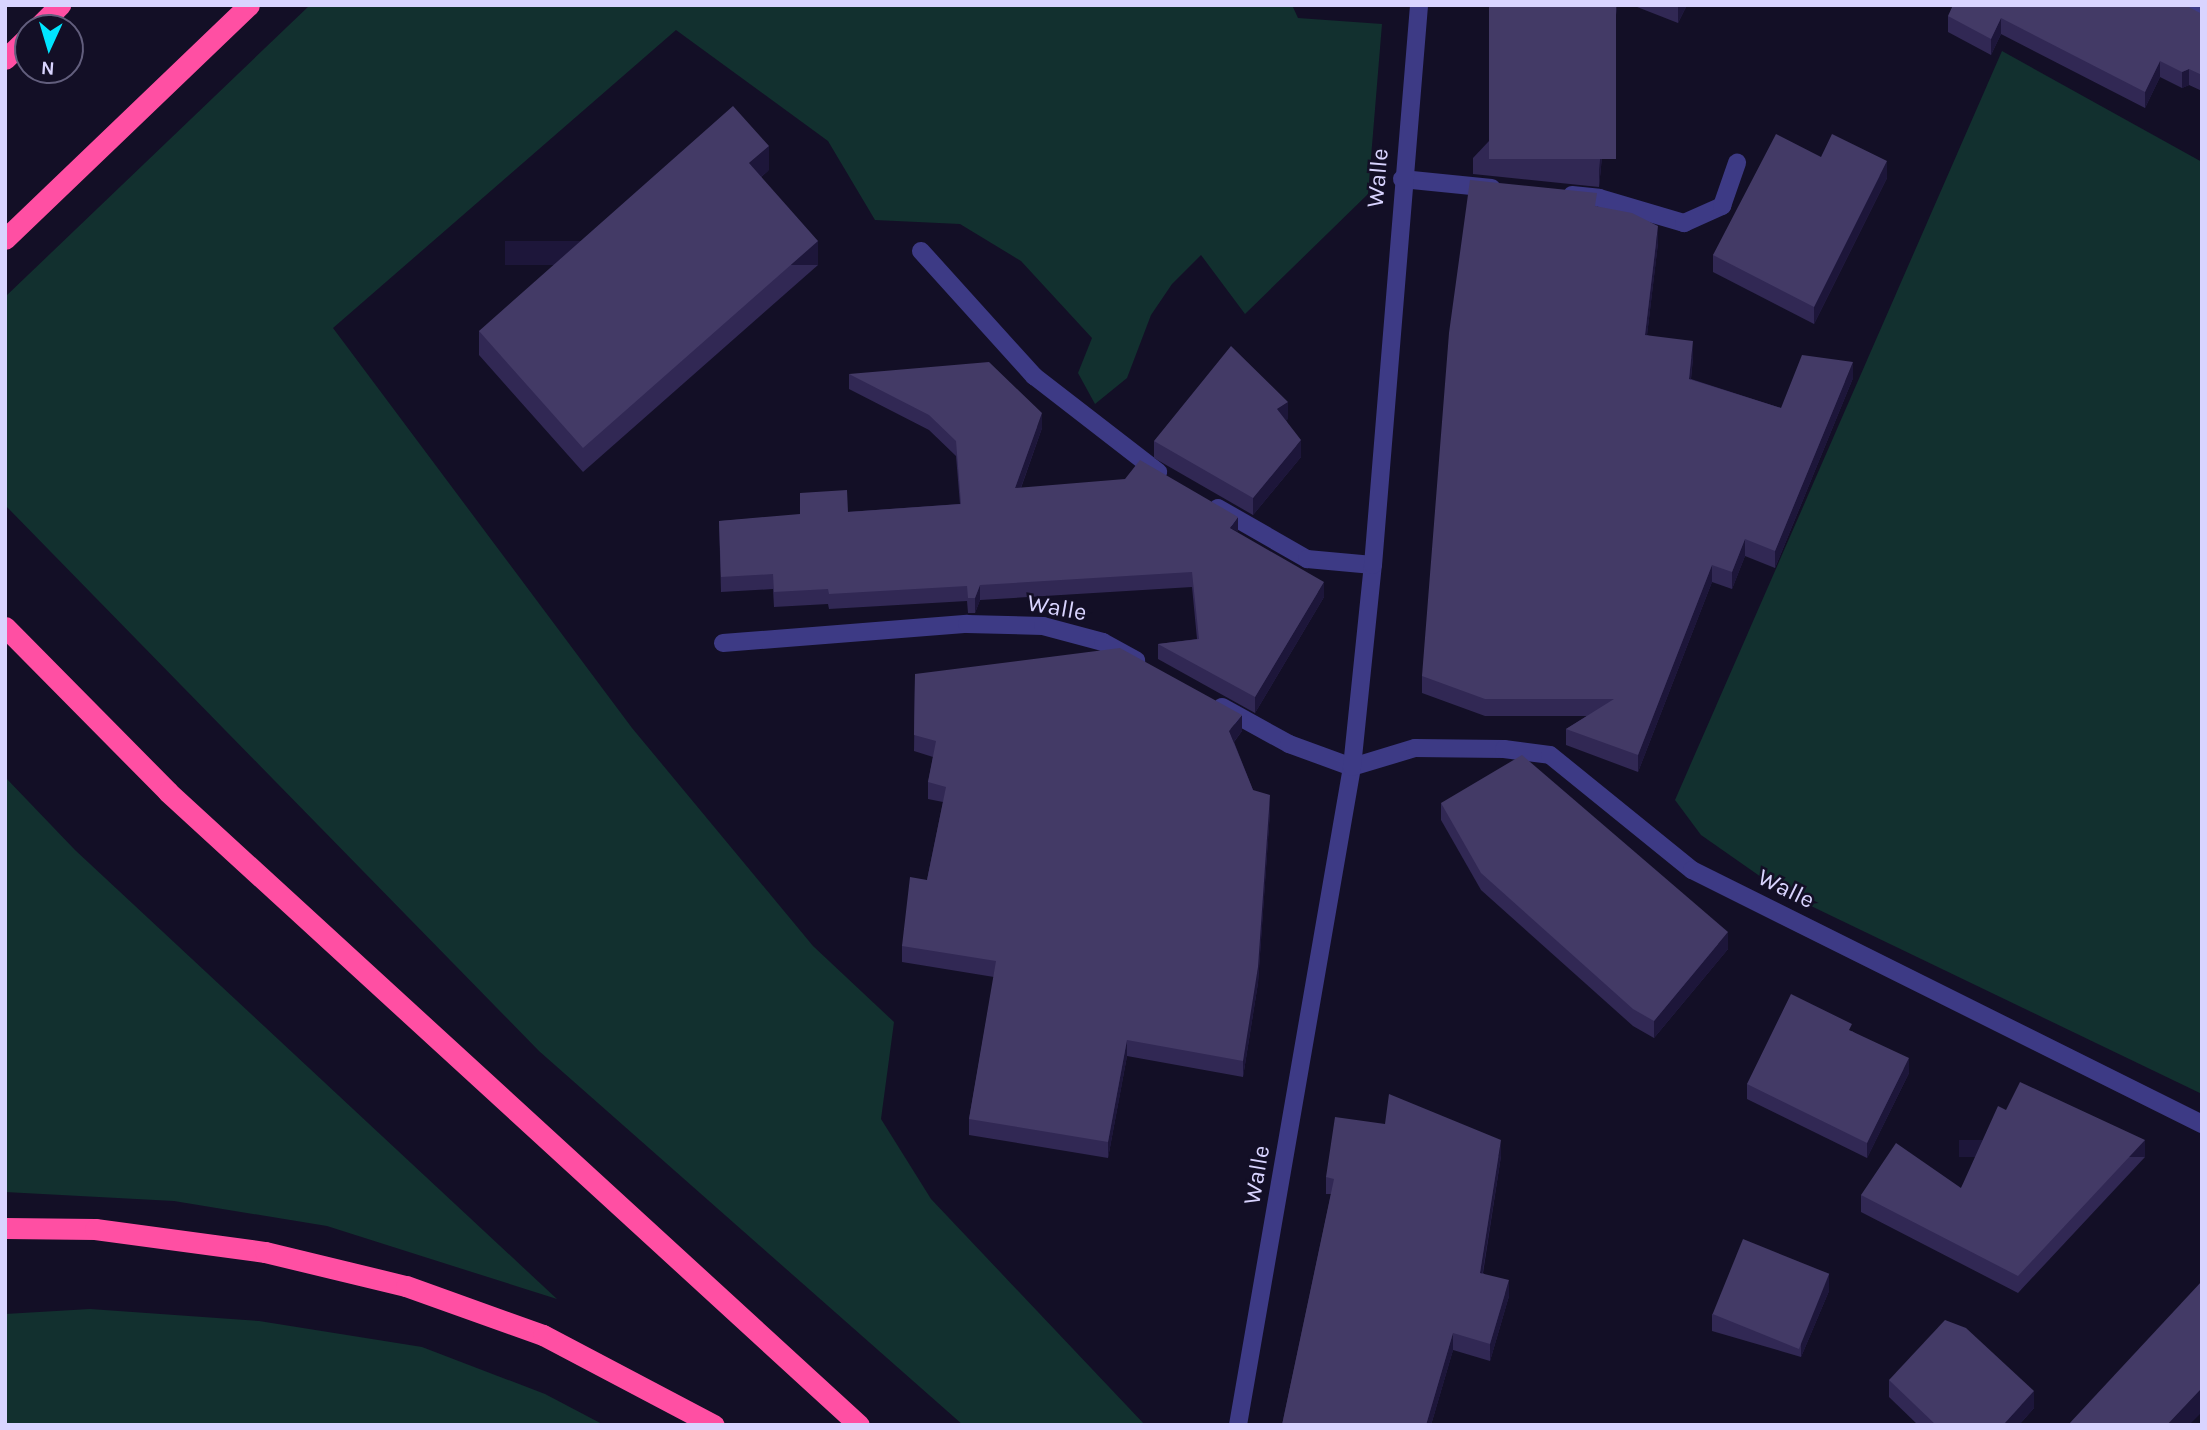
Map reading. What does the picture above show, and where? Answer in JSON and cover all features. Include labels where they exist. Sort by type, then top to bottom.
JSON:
[{"type":"highway","points":[[5,239],[249,5]]},
{"type":"highway","points":[[5,627],[168,792],[859,1425]]},
{"type":"highway","points":[[5,1228],[95,1229],[265,1252],[407,1286],[543,1335],[714,1425]]},
{"type":"street","name":"Walle","points":[[1238,1425],[1352,767],[1373,565],[1402,179],[1419,5]]},
{"type":"street","points":[[2196,5],[2202,8]]},
{"type":"street","points":[[1546,193],[1599,198],[1684,223],[1722,206],[1737,163]]},
{"type":"street","points":[[1402,179],[1507,189]]},
{"type":"street","points":[[921,251],[1034,376],[1143,464],[1178,484]]},
{"type":"street","points":[[1202,498],[1307,559],[1373,565]]},
{"type":"street","name":"Walle","points":[[723,643],[967,624],[1043,626],[1103,642],[1150,668]]},
{"type":"street","points":[[1208,699],[1289,744],[1352,767]]},
{"type":"street","name":"Walle","points":[[1352,767],[1415,748],[1504,749],[1550,755],[1692,870],[2202,1124]]},
{"type":"green space","points":[[310,5],[1292,5],[1298,18],[1382,24],[1368,194],[1245,314],[1201,255],[1172,284],[1151,315],[1127,378],[1095,404],[1078,373],[1092,338],[1021,261],[960,224],[875,220],[828,141],[676,30],[333,328],[632,728],[813,946],[894,1022],[881,1119],[931,1199],[1145,1425],[963,1425],[539,1051],[5,505],[5,297]]},
{"type":"green space","points":[[2002,51],[2202,162],[2202,1094],[1784,893],[1701,835],[1675,800]]},
{"type":"green space","points":[[5,777],[75,850],[557,1299],[327,1226],[174,1201],[5,1192]]},
{"type":"green space","points":[[90,1309],[259,1321],[422,1347],[545,1394],[604,1425],[5,1425],[5,1314]]},
{"type":"building","points":[[1489,5],[1616,5],[1616,159],[1489,159]]},
{"type":"building","points":[[1953,5],[2185,5],[2202,14],[2202,75],[2189,69],[2182,72],[2160,61],[2145,92],[2001,18],[1991,39],[1948,16]]},
{"type":"building","points":[[733,106],[769,146],[749,163],[818,241],[583,448],[479,331]]},
{"type":"building","points":[[1776,134],[1821,157],[1832,134],[1887,161],[1814,307],[1713,255]]},
{"type":"building","points":[[1470,180],[1597,193],[1595,206],[1632,213],[1658,226],[1645,335],[1693,341],[1689,379],[1781,408],[1802,355],[1853,362],[1775,551],[1745,539],[1732,572],[1712,565],[1638,755],[1566,729],[1614,699],[1485,699],[1422,676],[1449,333]]},
{"type":"building","points":[[1231,346],[1288,402],[1277,409],[1301,440],[1253,498],[1154,441]]},
{"type":"building","points":[[989,362],[1042,413],[1015,488],[1125,479],[1140,460],[1238,517],[1230,528],[1324,582],[1255,697],[1158,644],[1199,639],[1192,572],[980,585],[975,598],[968,598],[967,586],[829,594],[828,589],[774,592],[773,574],[721,577],[719,521],[800,514],[800,493],[847,490],[848,512],[961,504],[956,441],[929,415],[849,374]]},
{"type":"building","points":[[1120,648],[1242,715],[1229,731],[1253,790],[1270,795],[1258,967],[1243,1061],[1127,1040],[1108,1142],[969,1119],[996,961],[902,946],[910,877],[927,880],[946,787],[928,782],[936,741],[914,735],[915,674]]},
{"type":"building","points":[[1522,755],[1728,932],[1654,1021],[1633,1009],[1481,873],[1441,803]]},
{"type":"building","points":[[1791,994],[1852,1024],[1849,1030],[1909,1058],[1867,1143],[1747,1084]]},
{"type":"building","points":[[2020,1082],[2145,1140],[2018,1276],[1861,1195],[1896,1143],[1961,1188],[1998,1106],[2006,1110]]},
{"type":"building","points":[[1389,1094],[1501,1140],[1480,1273],[1509,1280],[1490,1344],[1453,1333],[1426,1425],[1282,1425],[1334,1179],[1326,1177],[1335,1117],[1385,1124]]},
{"type":"building","points":[[1743,1239],[1829,1274],[1799,1349],[1713,1314]]},
{"type":"building","points":[[2202,1281],[2202,1388],[2167,1425],[2068,1425]]},
{"type":"building","points":[[1945,1320],[1966,1328],[2034,1391],[2003,1425],[1936,1425],[1889,1380]]}]
